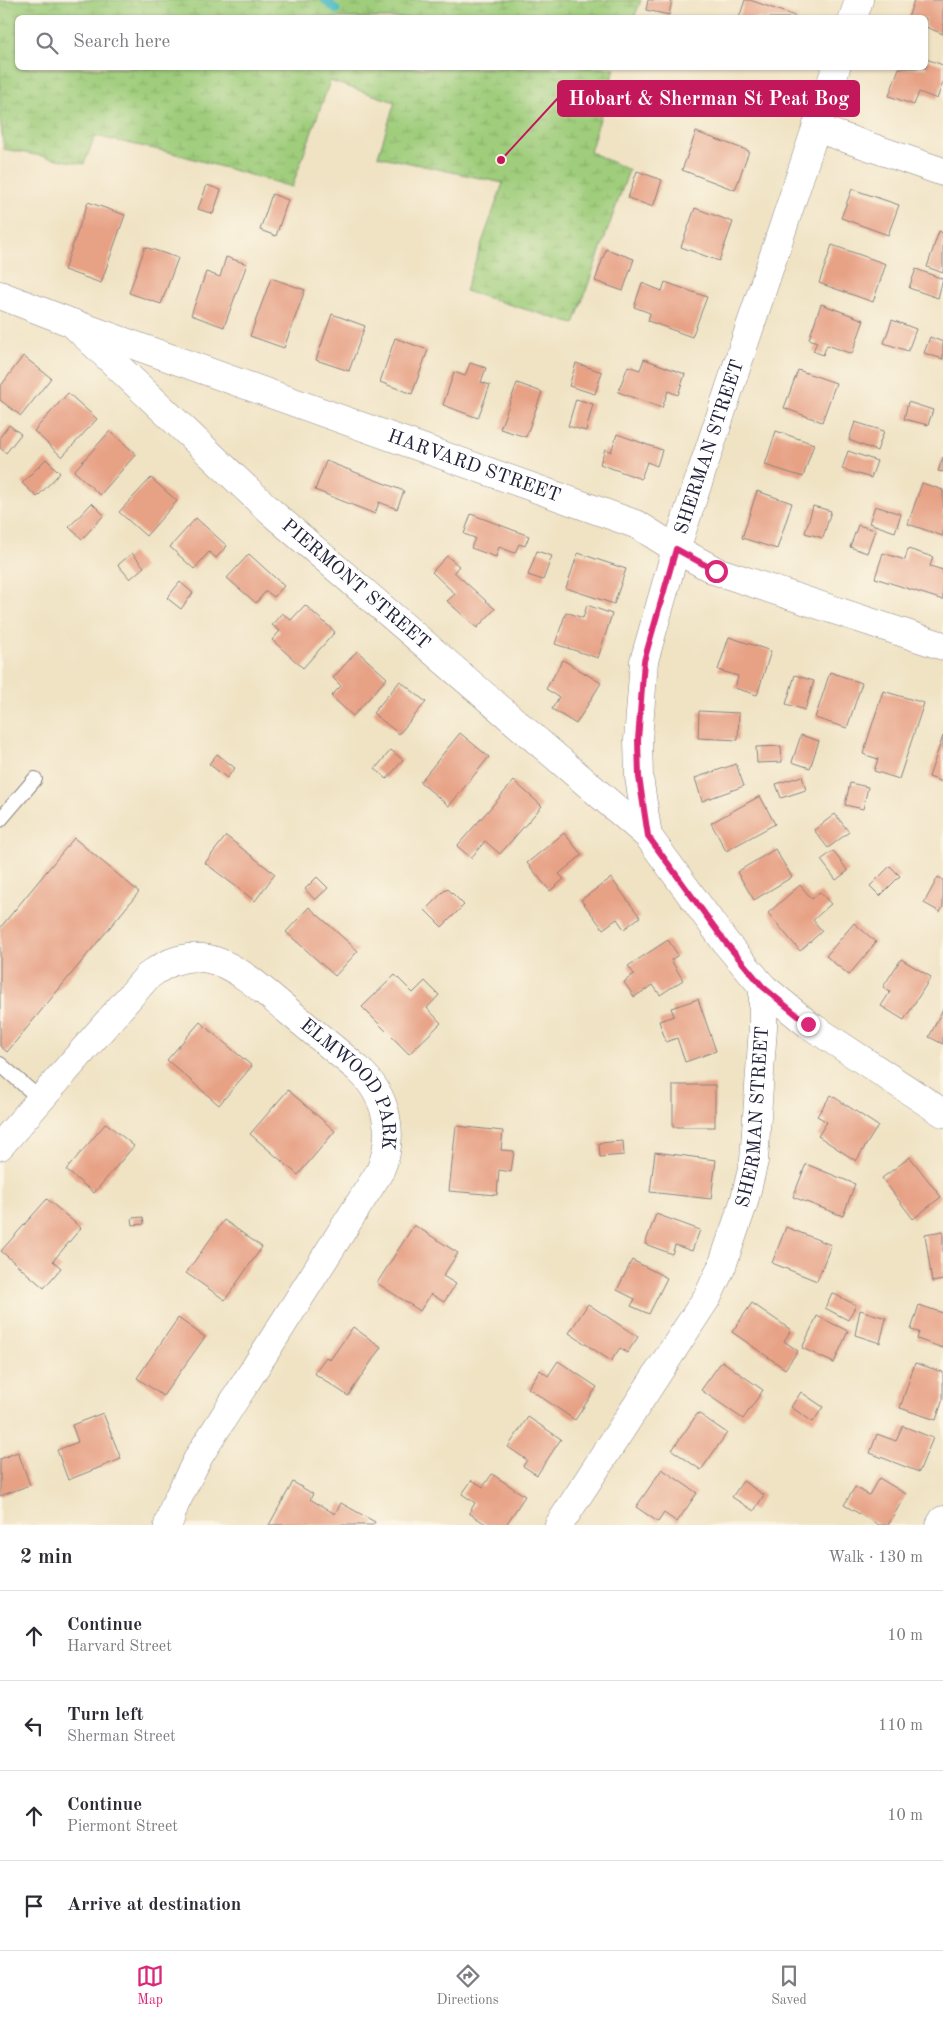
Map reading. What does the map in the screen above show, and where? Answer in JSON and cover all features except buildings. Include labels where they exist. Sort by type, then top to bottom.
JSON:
[{"type":"street","points":[[854,15],[859,0]]},
{"type":"street","name":"SHERMAN STREET","points":[[559,1525],[585,1482],[708,1296],[722,1266],[744,1202],[754,1161],[763,1027],[763,987],[726,943],[648,836],[639,777],[638,740],[644,661],[676,549],[835,70]]},
{"type":"street","points":[[816,128],[943,172]]},
{"type":"street","name":"HARVARD STREET","points":[[0,295],[72,323],[638,525],[716,571],[943,646]]},
{"type":"street","name":"PIERMONT STREET","points":[[72,323],[271,512],[648,836]]},
{"type":"street","name":"ELMWOOD PARK","points":[[0,1146],[147,977],[163,966],[181,960],[201,958],[220,961],[237,970],[358,1068],[377,1092],[385,1110],[388,1131],[386,1152],[377,1176],[199,1456],[175,1504],[168,1525]]},
{"type":"street","points":[[763,987],[808,1024],[943,1112]]},
{"type":"street","points":[[940,1525],[943,1520]]},
{"type":"lane","points":[[0,820],[34,780]]},
{"type":"lane","points":[[0,1064],[40,1100]]},
{"type":"green space","points":[[0,0],[641,0],[635,15],[15,15],[15,70],[614,70],[590,152],[629,170],[574,324],[465,291],[503,183],[378,156],[395,102],[330,81],[292,187],[173,153],[95,136],[84,164],[4,149],[0,118]]},
{"type":"waterway","points":[[325,0],[336,10]]},
{"type":"place","name":"Hobart & Sherman St Peat Bog","points":[[501,160]]},
{"type":"route","points":[[716,571],[676,549],[644,661],[638,740],[639,777],[648,836],[726,943],[763,987],[808,1024]]}]
